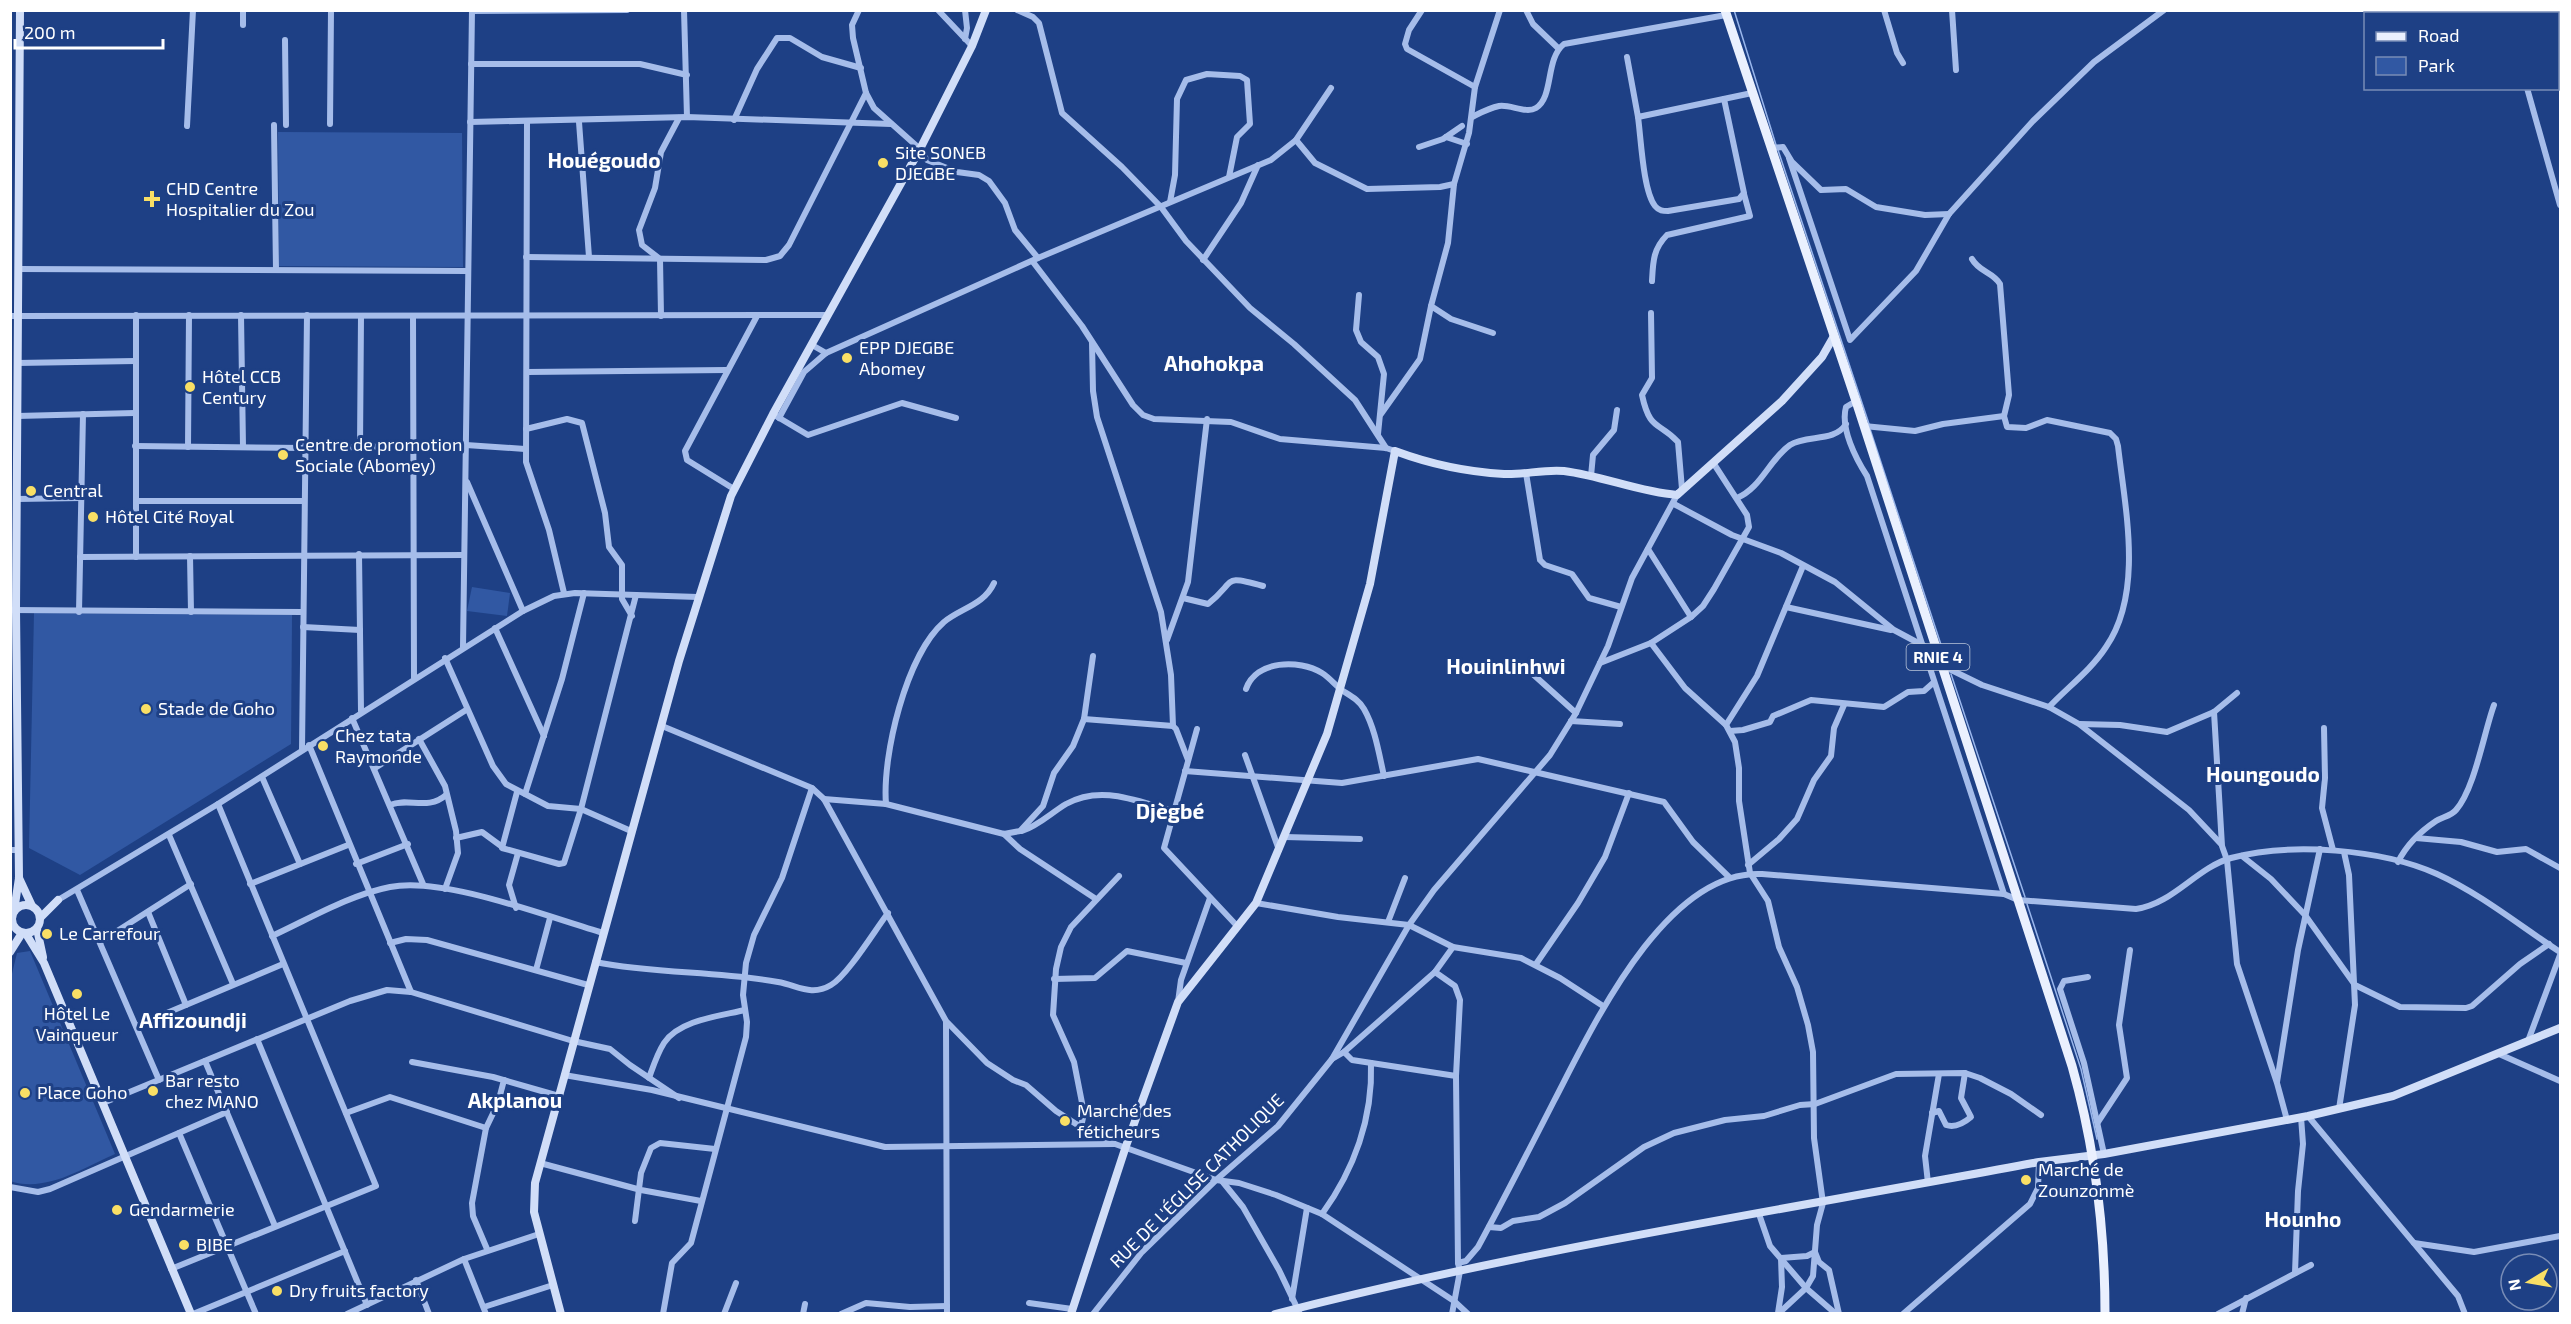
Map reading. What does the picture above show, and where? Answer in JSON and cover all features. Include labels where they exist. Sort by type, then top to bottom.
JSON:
[{"type":"main road","name":"RNIE 4","points":[[1726,13],[1856,401],[1868,426],[1940,665],[2018,900],[2079,1065],[2099,1155],[2105,1314]]},
{"type":"street","points":[[20,10],[14,216],[18,269],[14,316],[17,363],[14,464],[17,499],[14,610],[14,850],[19,878],[36,911],[44,963],[171,1269],[192,1314],[345,1251]]},
{"type":"street","points":[[187,126],[193,10]]},
{"type":"street","points":[[243,10],[243,25]]},
{"type":"street","points":[[330,124],[331,10]]},
{"type":"street","points":[[463,647],[472,11],[627,10]]},
{"type":"street","points":[[684,10],[687,117]]},
{"type":"street","points":[[859,10],[852,30],[866,93],[874,108],[920,149],[924,158],[939,166],[957,172],[979,175],[989,181],[1005,203],[1015,230],[1133,405],[1143,416],[1154,419],[1206,419],[1250,426],[1280,439],[1386,448],[1442,465],[1471,470],[1504,474],[1561,471],[1678,496],[1740,538],[1781,553],[1835,582],[1894,630],[1937,653]]},
{"type":"street","points":[[938,10],[972,46]]},
{"type":"street","points":[[965,10],[967,28],[965,39]]},
{"type":"street","points":[[776,416],[828,315],[920,149],[972,46],[986,10]]},
{"type":"street","points":[[1017,10],[1033,17],[1039,23],[1062,113],[1122,167],[1161,207],[1203,260],[1250,308],[1294,344],[1354,400],[1386,448]]},
{"type":"street","points":[[1422,10],[1409,30],[1405,44],[1407,48],[1475,87]]},
{"type":"street","points":[[1380,415],[1420,358],[1448,243],[1454,184],[1467,144],[1475,87],[1500,10]]},
{"type":"street","points":[[1526,10],[1533,24],[1558,48]]},
{"type":"street","points":[[1884,10],[1897,53],[1903,63]]},
{"type":"street","points":[[1952,10],[1956,70]]},
{"type":"street","points":[[1770,148],[1783,147],[1789,158],[1850,340],[1916,271],[1949,214],[2033,121],[2094,62],[2164,10]]},
{"type":"street","points":[[1472,117],[1498,106],[1529,110],[1539,106],[1558,48],[1570,42],[1726,13]]},
{"type":"street","points":[[734,120],[758,69],[777,38],[790,38],[822,57],[861,68]]},
{"type":"street","points":[[285,40],[286,125]]},
{"type":"street","points":[[1627,57],[1648,184],[1654,205],[1660,210],[1668,211],[1738,198],[1744,193]]},
{"type":"street","points":[[471,64],[640,64],[687,75]]},
{"type":"street","points":[[1170,202],[1176,175],[1178,99],[1186,80],[1193,77],[1207,74],[1240,76],[1248,80],[1250,124],[1238,137],[1229,177]]},
{"type":"street","points":[[561,1314],[539,1234],[533,1197],[540,1163],[698,597],[734,489],[776,416],[804,372],[826,354],[1284,152],[1296,140],[1331,88]]},
{"type":"street","points":[[2528,90],[2560,205]]},
{"type":"street","points":[[526,257],[766,260],[784,254],[866,93]]},
{"type":"street","points":[[1638,117],[1752,93]]},
{"type":"street","points":[[1652,282],[1653,255],[1658,244],[1667,235],[1749,216],[1724,99]]},
{"type":"street","points":[[470,122],[579,122],[687,117],[891,124]]},
{"type":"street","points":[[660,259],[642,245],[639,230],[655,188],[661,152],[679,118]]},
{"type":"street","points":[[527,122],[525,449],[528,476],[549,530],[564,593]]},
{"type":"street","points":[[579,122],[589,257]]},
{"type":"street","points":[[274,125],[276,270]]},
{"type":"street","points":[[1419,147],[1446,137],[1462,126]]},
{"type":"street","points":[[1446,137],[1467,144]]},
{"type":"street","points":[[1296,140],[1315,164],[1367,189],[1440,187],[1454,184]]},
{"type":"street","points":[[1789,158],[1821,190],[1846,189],[1876,207],[1925,215],[1949,214]]},
{"type":"street","points":[[1203,260],[1241,204],[1258,165]]},
{"type":"street","points":[[660,259],[661,316]]},
{"type":"street","points":[[1972,259],[1981,272],[1996,278],[2002,294],[2009,395],[2004,416],[2007,428],[2026,428],[2047,420],[2110,434],[2116,439],[2118,446],[2128,559],[2121,618],[2106,647],[2093,664],[2049,707]]},
{"type":"street","points":[[18,269],[468,271]]},
{"type":"street","points":[[1359,295],[1356,330],[1361,342],[1383,364],[1378,434]]},
{"type":"street","points":[[1431,306],[1451,319],[1493,333]]},
{"type":"street","points":[[1651,313],[1652,378],[1642,395],[1650,419],[1657,428],[1678,442],[1678,496]]},
{"type":"street","points":[[136,315],[136,557]]},
{"type":"street","points":[[188,447],[189,315]]},
{"type":"street","points":[[241,315],[243,447]]},
{"type":"street","points":[[302,750],[307,315]]},
{"type":"street","points":[[734,489],[687,460],[686,446],[757,315]]},
{"type":"street","points":[[14,316],[828,315]]},
{"type":"street","points":[[360,447],[361,316]]},
{"type":"street","points":[[413,316],[414,678]]},
{"type":"street","points":[[1332,1059],[1375,979],[1409,925],[1475,841],[1537,772],[1576,713],[1600,663],[1632,578],[1678,496],[1805,376],[1822,357],[1834,336]]},
{"type":"street","points":[[1092,342],[1093,392],[1097,417],[1161,612],[1173,726],[1188,760]]},
{"type":"street","points":[[812,345],[826,354]]},
{"type":"street","points":[[17,363],[135,361]]},
{"type":"street","points":[[527,372],[727,370]]},
{"type":"street","points":[[1856,401],[1846,407],[1846,424],[1855,455],[1870,486],[2004,894]]},
{"type":"street","points":[[776,416],[808,435],[902,403],[956,418]]},
{"type":"street","points":[[1591,476],[1593,455],[1614,430],[1617,410]]},
{"type":"street","points":[[17,416],[135,413]]},
{"type":"street","points":[[79,612],[83,414]]},
{"type":"street","points":[[1868,426],[1915,431],[1943,424],[2004,416]]},
{"type":"street","points":[[526,429],[567,419],[582,423],[605,513],[609,547],[622,565],[621,594],[632,616]]},
{"type":"street","points":[[1166,644],[1188,582],[1206,419]]},
{"type":"street","points":[[1737,498],[1755,486],[1762,474],[1789,446],[1797,441],[1836,433],[1846,424]]},
{"type":"street","points":[[135,446],[305,448],[466,445],[525,449]]},
{"type":"street","points":[[1029,1303],[1071,1311],[1126,1146],[1178,1002],[1256,903],[1279,851],[1327,734],[1342,690],[1377,557],[1395,451]]},
{"type":"street","points":[[1600,663],[1651,643],[1691,617],[1703,606],[1714,589],[1740,538],[1749,527],[1747,515],[1714,464]]},
{"type":"street","points":[[1526,473],[1540,560],[1545,565],[1572,574],[1589,598],[1622,607]]},
{"type":"street","points":[[465,478],[523,611]]},
{"type":"street","points":[[17,499],[81,498]]},
{"type":"street","points":[[136,501],[304,501]]},
{"type":"street","points":[[1648,549],[1691,617]]},
{"type":"street","points":[[359,554],[361,711]]},
{"type":"street","points":[[80,557],[464,555]]},
{"type":"street","points":[[190,556],[191,612]]},
{"type":"street","points":[[1728,728],[1757,676],[1803,566]]},
{"type":"street","points":[[1183,598],[1208,604],[1231,580],[1237,579],[1263,586]]},
{"type":"street","points":[[886,804],[884,785],[888,762],[906,685],[917,659],[943,622],[989,594],[994,583]]},
{"type":"street","points":[[36,911],[77,890],[169,835],[361,711],[523,611],[564,593],[698,597]]},
{"type":"street","points":[[525,794],[544,736],[584,593]]},
{"type":"street","points":[[456,838],[482,832],[503,849],[559,864],[564,863],[581,809],[636,595]]},
{"type":"street","points":[[1786,607],[1894,630]]},
{"type":"street","points":[[14,610],[303,612]]},
{"type":"street","points":[[303,627],[360,630]]},
{"type":"street","points":[[495,628],[544,736]]},
{"type":"street","points":[[1651,643],[1685,688],[1728,728],[1738,753],[1739,801],[1750,873],[1768,901],[1779,947],[1802,1001],[1813,1052],[1814,1138],[1823,1203],[1817,1225],[1813,1276],[1806,1288],[1778,1314]]},
{"type":"street","points":[[1020,831],[1043,806],[1051,780],[1073,746],[1084,719],[1093,656]]},
{"type":"street","points":[[446,658],[466,710],[496,771],[506,784],[517,792],[555,808],[581,809],[631,831]]},
{"type":"street","points":[[1506,663],[1519,663],[1525,667],[1576,713]]},
{"type":"street","points":[[1246,689],[1249,680],[1257,672],[1282,664],[1307,667],[1320,672],[1357,700],[1366,714],[1384,776]]},
{"type":"street","points":[[1940,665],[1982,685],[2049,707],[2079,724],[2189,810],[2222,846]]},
{"type":"street","points":[[1728,728],[1743,730],[1770,722],[1773,716],[1811,700],[1844,705],[1884,707],[1908,692],[1924,690],[1933,682]]},
{"type":"street","points":[[2079,724],[2120,725],[2168,732],[2214,712],[2236,693]]},
{"type":"street","points":[[1748,865],[1779,839],[1797,819],[1815,780],[1831,756],[1834,728],[1844,705]]},
{"type":"street","points":[[2398,862],[2416,838],[2436,821],[2457,809],[2482,753],[2494,705]]},
{"type":"street","points":[[375,768],[466,710]]},
{"type":"street","points":[[2214,712],[2222,846],[2227,860],[2237,964],[2287,1120]]},
{"type":"street","points":[[352,718],[408,844],[423,884]]},
{"type":"street","points":[[1084,719],[1173,726]]},
{"type":"street","points":[[1570,721],[1620,724]]},
{"type":"street","points":[[662,726],[812,788],[824,799],[946,1021],[987,1063],[1013,1080],[1026,1085],[1056,1111],[1081,1127],[1115,1144]]},
{"type":"street","points":[[2324,728],[2325,778],[2322,808],[2333,850]]},
{"type":"street","points":[[1197,729],[1164,848],[1238,927]]},
{"type":"street","points":[[419,739],[444,786],[453,816],[458,853],[445,889]]},
{"type":"street","points":[[309,745],[348,845],[411,992]]},
{"type":"street","points":[[1245,754],[1279,851]]},
{"type":"street","points":[[1185,771],[1307,781],[1357,782],[1478,759],[1664,802],[1693,842],[1729,877]]},
{"type":"street","points":[[262,777],[300,864]]},
{"type":"street","points":[[663,1314],[670,1269],[675,1258],[684,1254],[691,1244],[746,1037],[743,978],[754,935],[782,878],[812,788]]},
{"type":"street","points":[[501,846],[517,792]]},
{"type":"street","points":[[1536,964],[1578,903],[1605,857],[1629,793]]},
{"type":"street","points":[[824,799],[886,804],[1004,834],[1033,827],[1068,803],[1095,794],[1110,794],[1174,811]]},
{"type":"street","points":[[390,805],[399,802],[420,805],[436,801],[446,795]]},
{"type":"street","points":[[171,1269],[376,1186],[218,804]]},
{"type":"street","points":[[1004,834],[1020,849],[1096,899]]},
{"type":"street","points":[[169,835],[233,984]]},
{"type":"street","points":[[1285,837],[1360,839]]},
{"type":"street","points":[[2416,838],[2446,840],[2497,852],[2526,849],[2560,868]]},
{"type":"street","points":[[356,864],[408,844]]},
{"type":"street","points":[[250,884],[348,845]]},
{"type":"street","points":[[1459,1267],[1470,1258],[1489,1227],[1603,1006],[1664,924],[1690,901],[1729,877],[1750,873],[2004,894],[2018,900],[2073,906],[2147,908],[2227,860],[2242,856],[2285,849],[2320,849],[2398,862],[2439,875],[2489,904],[2560,954],[2528,1041]]},
{"type":"street","points":[[2277,1083],[2305,915],[2320,849]]},
{"type":"street","points":[[2339,1109],[2353,1021],[2355,985],[2349,875],[2344,852]]},
{"type":"street","points":[[516,908],[509,885],[518,853]]},
{"type":"street","points":[[2242,856],[2271,879],[2305,915],[2355,985],[2400,1007],[2466,1008],[2477,1002],[2520,964],[2548,944]]},
{"type":"street","points":[[1081,1127],[1084,1113],[1074,1062],[1053,1014],[1054,979],[1065,937],[1096,899],[1119,876]]},
{"type":"street","points":[[10,944],[19,878]]},
{"type":"street","points":[[1388,922],[1405,878]]},
{"type":"street","points":[[100,942],[191,884]]},
{"type":"street","points":[[272,936],[370,892],[389,887],[423,884],[603,933]]},
{"type":"street","points":[[77,890],[159,1080]]},
{"type":"street","points":[[1178,1002],[1178,992],[1186,963],[1210,898]]},
{"type":"street","points":[[1256,903],[1409,925],[1453,947],[1521,958],[1536,964],[1603,1006]]},
{"type":"street","points":[[14,910],[24,905],[36,911]]},
{"type":"street","points":[[148,912],[186,1005]]},
{"type":"street","points":[[595,962],[648,971],[780,982],[804,991],[828,987],[837,980],[888,914]]},
{"type":"street","points":[[536,970],[550,918]]},
{"type":"street","points":[[13,926],[24,933],[44,963]]},
{"type":"street","points":[[10,952],[24,933],[37,929]]},
{"type":"street","points":[[390,943],[406,939],[427,940],[588,985]]},
{"type":"street","name":"RUE DE L'ÉGLISE CATHOLIQUE","points":[[1093,1314],[1142,1252],[1278,1126],[1332,1059],[1344,1052],[1435,972],[1453,947]]},
{"type":"street","points":[[2098,1122],[2127,1078],[2119,1025],[2130,950]]},
{"type":"street","points":[[1054,979],[1095,978],[1127,951],[1186,963]]},
{"type":"street","points":[[136,1026],[284,964]]},
{"type":"street","points":[[1435,972],[1455,986],[1459,992],[1456,1076],[1459,1267],[1452,1314]]},
{"type":"street","points":[[2088,977],[2064,981],[2060,989],[2079,1065],[2098,1122],[2099,1155]]},
{"type":"street","points":[[102,1103],[306,1019],[379,992],[397,989],[573,1041],[610,1049],[679,1098]]},
{"type":"street","points":[[649,1078],[658,1053],[670,1036],[689,1025],[745,1010]]},
{"type":"street","points":[[841,1314],[866,1303],[946,1310],[946,1021]]},
{"type":"street","points":[[1275,1314],[1298,1312],[1459,1267],[1823,1203],[2039,1162],[2099,1155],[2339,1109],[2411,1090],[2560,1028]]},
{"type":"street","points":[[257,1039],[367,1305]]},
{"type":"street","points":[[1344,1052],[1352,1060],[1456,1076]]},
{"type":"street","points":[[2499,1053],[2560,1081]]},
{"type":"street","points":[[205,1061],[275,1226]]},
{"type":"street","points":[[412,1062],[504,1080],[559,1095]]},
{"type":"street","points":[[1322,1214],[1346,1175],[1369,1112],[1371,1063]]},
{"type":"street","points":[[1489,1227],[1501,1228],[1513,1221],[1539,1217],[1565,1203],[1626,1158],[1665,1137],[1688,1128],[1725,1120],[1764,1116],[1800,1105],[1815,1104],[1885,1076],[1965,1073],[2011,1094],[2041,1115]]},
{"type":"street","points":[[1932,1113],[1939,1111],[1946,1125],[1950,1126],[1965,1122],[1971,1117],[1961,1098],[1965,1073]]},
{"type":"street","points":[[1928,1183],[1925,1156],[1939,1074]]},
{"type":"street","points":[[564,1075],[679,1098],[885,1147],[946,1147],[1020,1143],[1126,1146],[1219,1181],[1239,1183],[1322,1214],[1416,1279],[1454,1301],[1468,1314]]},
{"type":"street","points":[[487,1249],[471,1209],[486,1128],[498,1103],[504,1080]]},
{"type":"street","points":[[346,1113],[383,1097],[390,1097],[486,1128]]},
{"type":"street","points":[[10,1186],[31,1191],[46,1190],[228,1113]]},
{"type":"street","points":[[2305,1116],[2414,1243],[2462,1303],[2462,1314]]},
{"type":"street","points":[[2295,1273],[2299,1174],[2305,1116]]},
{"type":"street","points":[[179,1133],[256,1314]]},
{"type":"street","points":[[635,1221],[641,1190],[641,1173],[648,1154],[655,1144],[668,1143],[715,1149]]},
{"type":"street","points":[[1903,1314],[2030,1204],[2038,1188],[2039,1162]]},
{"type":"street","points":[[540,1163],[641,1190],[701,1201]]},
{"type":"street","points":[[1219,1181],[1243,1207],[1280,1270],[1298,1312]]},
{"type":"street","points":[[1292,1299],[1307,1208]]},
{"type":"street","points":[[1759,1214],[1766,1239],[1806,1288],[1826,1302],[1837,1314]]},
{"type":"street","points":[[347,1314],[464,1258],[539,1234]]},
{"type":"street","points":[[2414,1243],[2447,1250],[2474,1252],[2560,1236]]},
{"type":"street","points":[[1781,1258],[1807,1256],[1815,1252],[1815,1255],[1829,1270],[1837,1314]]},
{"type":"street","points":[[464,1258],[485,1310],[553,1285]]},
{"type":"street","points":[[1778,1314],[1782,1287],[1781,1258]]},
{"type":"street","points":[[2218,1314],[2311,1265]]},
{"type":"street","points":[[416,1281],[429,1314]]},
{"type":"street","points":[[724,1314],[736,1283]]},
{"type":"street","points":[[1826,1302],[1832,1294]]},
{"type":"street","points":[[2242,1314],[2246,1298]]},
{"type":"street","points":[[804,1314],[805,1304]]},
{"type":"green space","points":[[278,132],[462,133],[463,267],[279,266]]},
{"type":"green space","points":[[472,587],[510,593],[507,616],[467,611]]},
{"type":"green space","points":[[34,613],[292,615],[291,744],[80,875],[29,848]]},
{"type":"green space","points":[[30,951],[115,1154],[64,1177],[37,1184],[10,1181],[11,978],[17,953]]},
{"type":"waterway","points":[[1734,10],[1776,145]]},
{"type":"waterway","points":[[1778,150],[1869,424]]},
{"type":"waterway","points":[[1870,429],[1948,666]]},
{"type":"waterway","points":[[1951,674],[2025,897]]},
{"type":"waterway","points":[[2027,904],[2081,1069],[2097,1139]]},
{"type":"place","name":"Site SONEB DJEGBE","points":[[883,163]]},
{"type":"place","name":"CHD Centre Hospitalier du Zou","points":[[152,199]]},
{"type":"place","name":"EPP DJEGBE Abomey","points":[[847,358]]},
{"type":"place","name":"Hôtel CCB Century","points":[[190,387]]},
{"type":"place","name":"Centre de promotion Sociale (Abomey)","points":[[283,455]]},
{"type":"place","name":"Central","points":[[31,491]]},
{"type":"place","name":"Hôtel Cité Royal","points":[[93,517]]},
{"type":"place","name":"Stade de Goho","points":[[146,709]]},
{"type":"place","name":"Chez tata Raymonde","points":[[323,746]]},
{"type":"place","name":"Le Carrefour","points":[[47,934]]},
{"type":"place","name":"Hôtel Le Vainqueur","points":[[77,994]]},
{"type":"place","name":"Bar resto chez MANO","points":[[153,1091]]},
{"type":"place","name":"Place Goho","points":[[25,1093]]},
{"type":"place","name":"Marché des féticheurs","points":[[1065,1121]]},
{"type":"place","name":"Marché de Zounzonmè","points":[[2026,1180]]},
{"type":"place","name":"Gendarmerie","points":[[117,1210]]},
{"type":"place","name":"BIBE","points":[[184,1245]]},
{"type":"place","name":"Dry fruits factory","points":[[277,1291]]},
{"type":"district","name":"Houégoudo","points":[[604,161]]},
{"type":"district","name":"Ahohokpa","points":[[1214,364]]},
{"type":"district","name":"Houinlinhwi","points":[[1506,667]]},
{"type":"district","name":"Houngoudo","points":[[2263,775]]},
{"type":"district","name":"Djègbé","points":[[1170,812]]},
{"type":"district","name":"Affizoundji","points":[[193,1021]]},
{"type":"district","name":"Akplanou","points":[[515,1101]]},
{"type":"district","name":"Hounho","points":[[2303,1220]]}]
